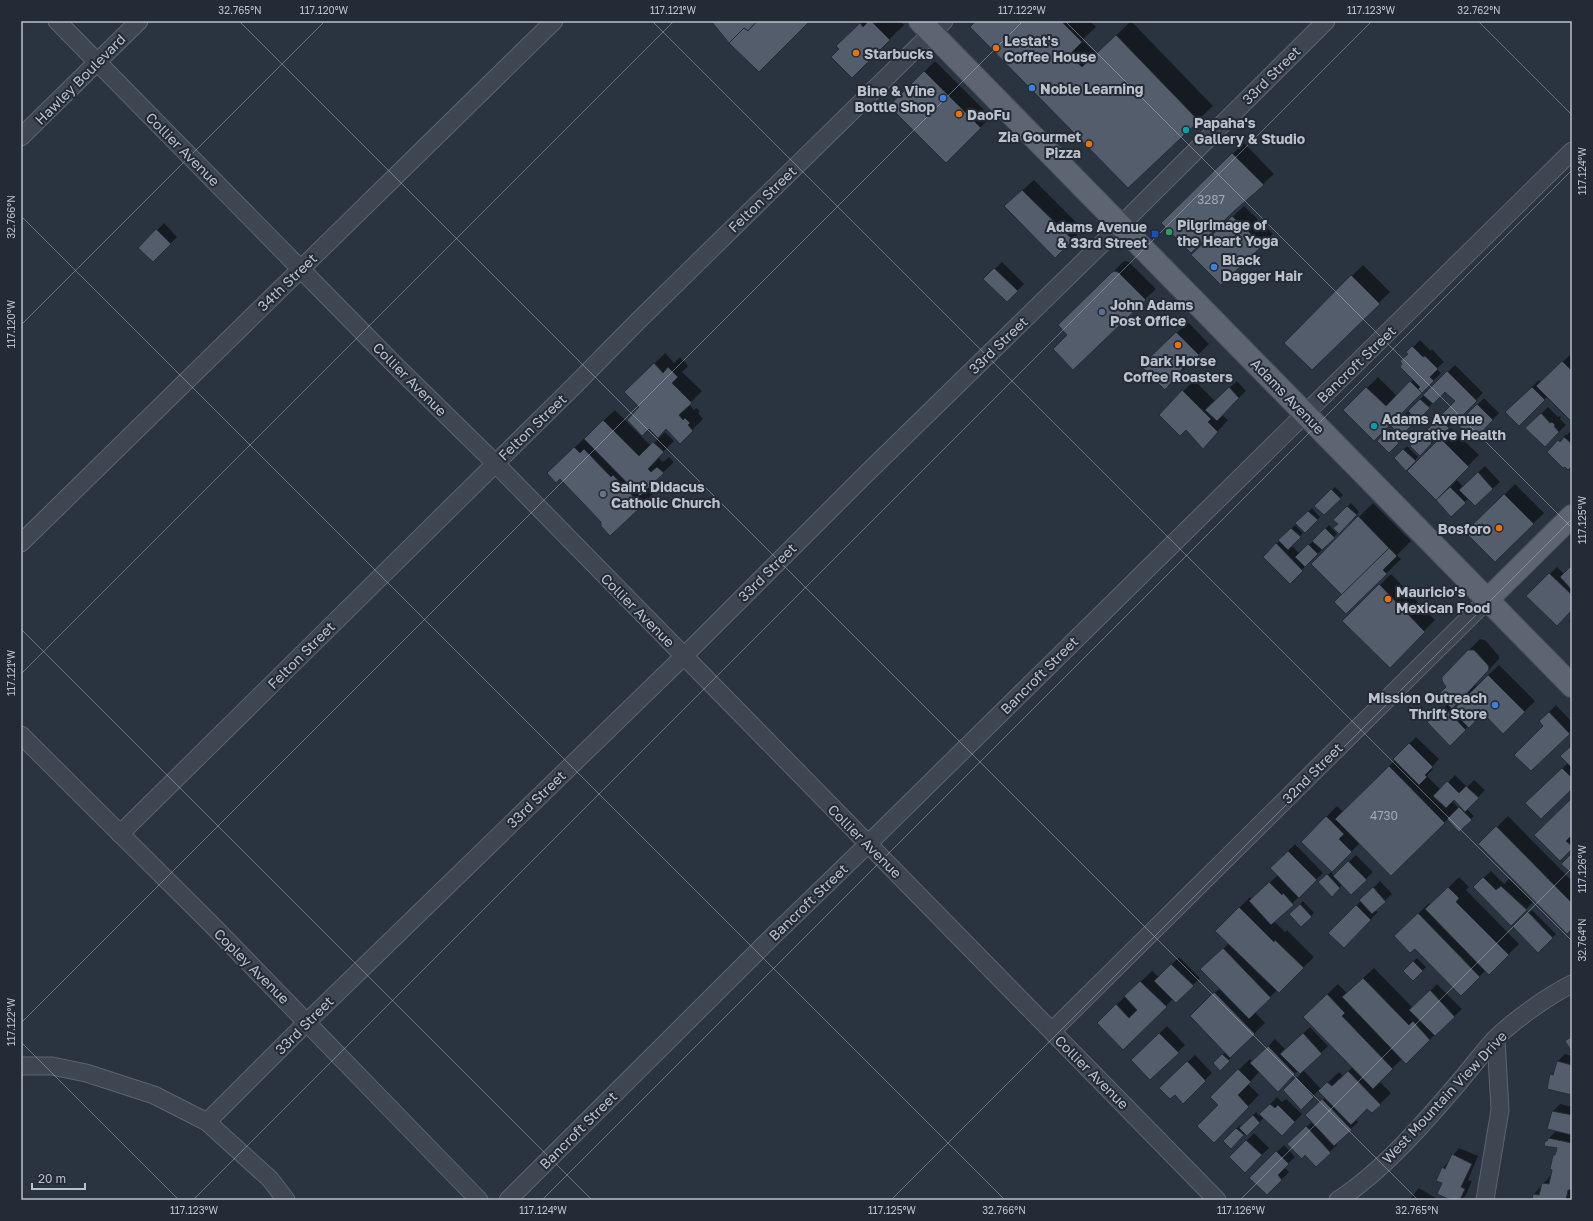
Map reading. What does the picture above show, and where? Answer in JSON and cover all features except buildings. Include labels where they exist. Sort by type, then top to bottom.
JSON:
[{"type":"main road","name":"Adams Avenue","points":[[932,25],[1120,226],[1572,686]]},
{"type":"main road","name":"32nd Street","points":[[1487,600],[1572,516]]},
{"type":"street","name":"Collier Avenue","points":[[57,21],[396,366],[495,463],[1217,1200]]},
{"type":"street","name":"Hawley Boulevard","points":[[21,137],[139,21]]},
{"type":"street","name":"34th Street","points":[[21,543],[554,21]]},
{"type":"street","name":"33rd Street","points":[[207,1122],[307,1022],[684,656],[865,475],[1120,226],[1326,21]]},
{"type":"street","name":"Felton Street","points":[[120,834],[495,463],[932,25]]},
{"type":"street","name":"Bancroft Street","points":[[508,1200],[772,937],[1572,151]]},
{"type":"street","name":"32nd Street","points":[[1052,1031],[1487,600]]},
{"type":"street","name":"Copley Avenue","points":[[21,735],[307,1022],[479,1200]]},
{"type":"street","name":"West Mountain View Drive","points":[[1338,1200],[1378,1168],[1432,1114],[1496,1039],[1526,1014],[1563,988],[1572,984]]},
{"type":"street","points":[[1485,1200],[1500,1110],[1496,1039]]},
{"type":"street","points":[[21,1066],[52,1066],[86,1072],[154,1095],[207,1122],[270,1179],[286,1200]]},
{"type":"place","name":"Lestat's Coffee House","points":[[996,48]]},
{"type":"place","name":"Starbucks","points":[[856,53]]},
{"type":"place","name":"Noble Learning","points":[[1032,88]]},
{"type":"place","name":"Bine & Vine Bottle Shop","points":[[943,98]]},
{"type":"place","name":"DaoFu","points":[[959,114]]},
{"type":"place","name":"Papaha's Gallery & Studio","points":[[1186,130]]},
{"type":"place","name":"Zia Gourmet Pizza","points":[[1089,144]]},
{"type":"place","name":"Pilgrimage of the Heart Yoga","points":[[1169,232]]},
{"type":"place","name":"Adams Avenue & 33rd Street","points":[[1155,234]]},
{"type":"place","name":"Black Dagger Hair","points":[[1214,267]]},
{"type":"place","name":"John Adams Post Office","points":[[1102,312]]},
{"type":"place","name":"Dark Horse Coffee Roasters","points":[[1178,345]]},
{"type":"place","name":"Adams Avenue Integrative Health","points":[[1374,426]]},
{"type":"place","name":"Saint Didacus Catholic Church","points":[[603,494]]},
{"type":"place","name":"Bosforo","points":[[1499,528]]},
{"type":"place","name":"Mauricio's Mexican Food","points":[[1388,599]]},
{"type":"place","name":"Mission Outreach Thrift Store","points":[[1495,705]]}]
